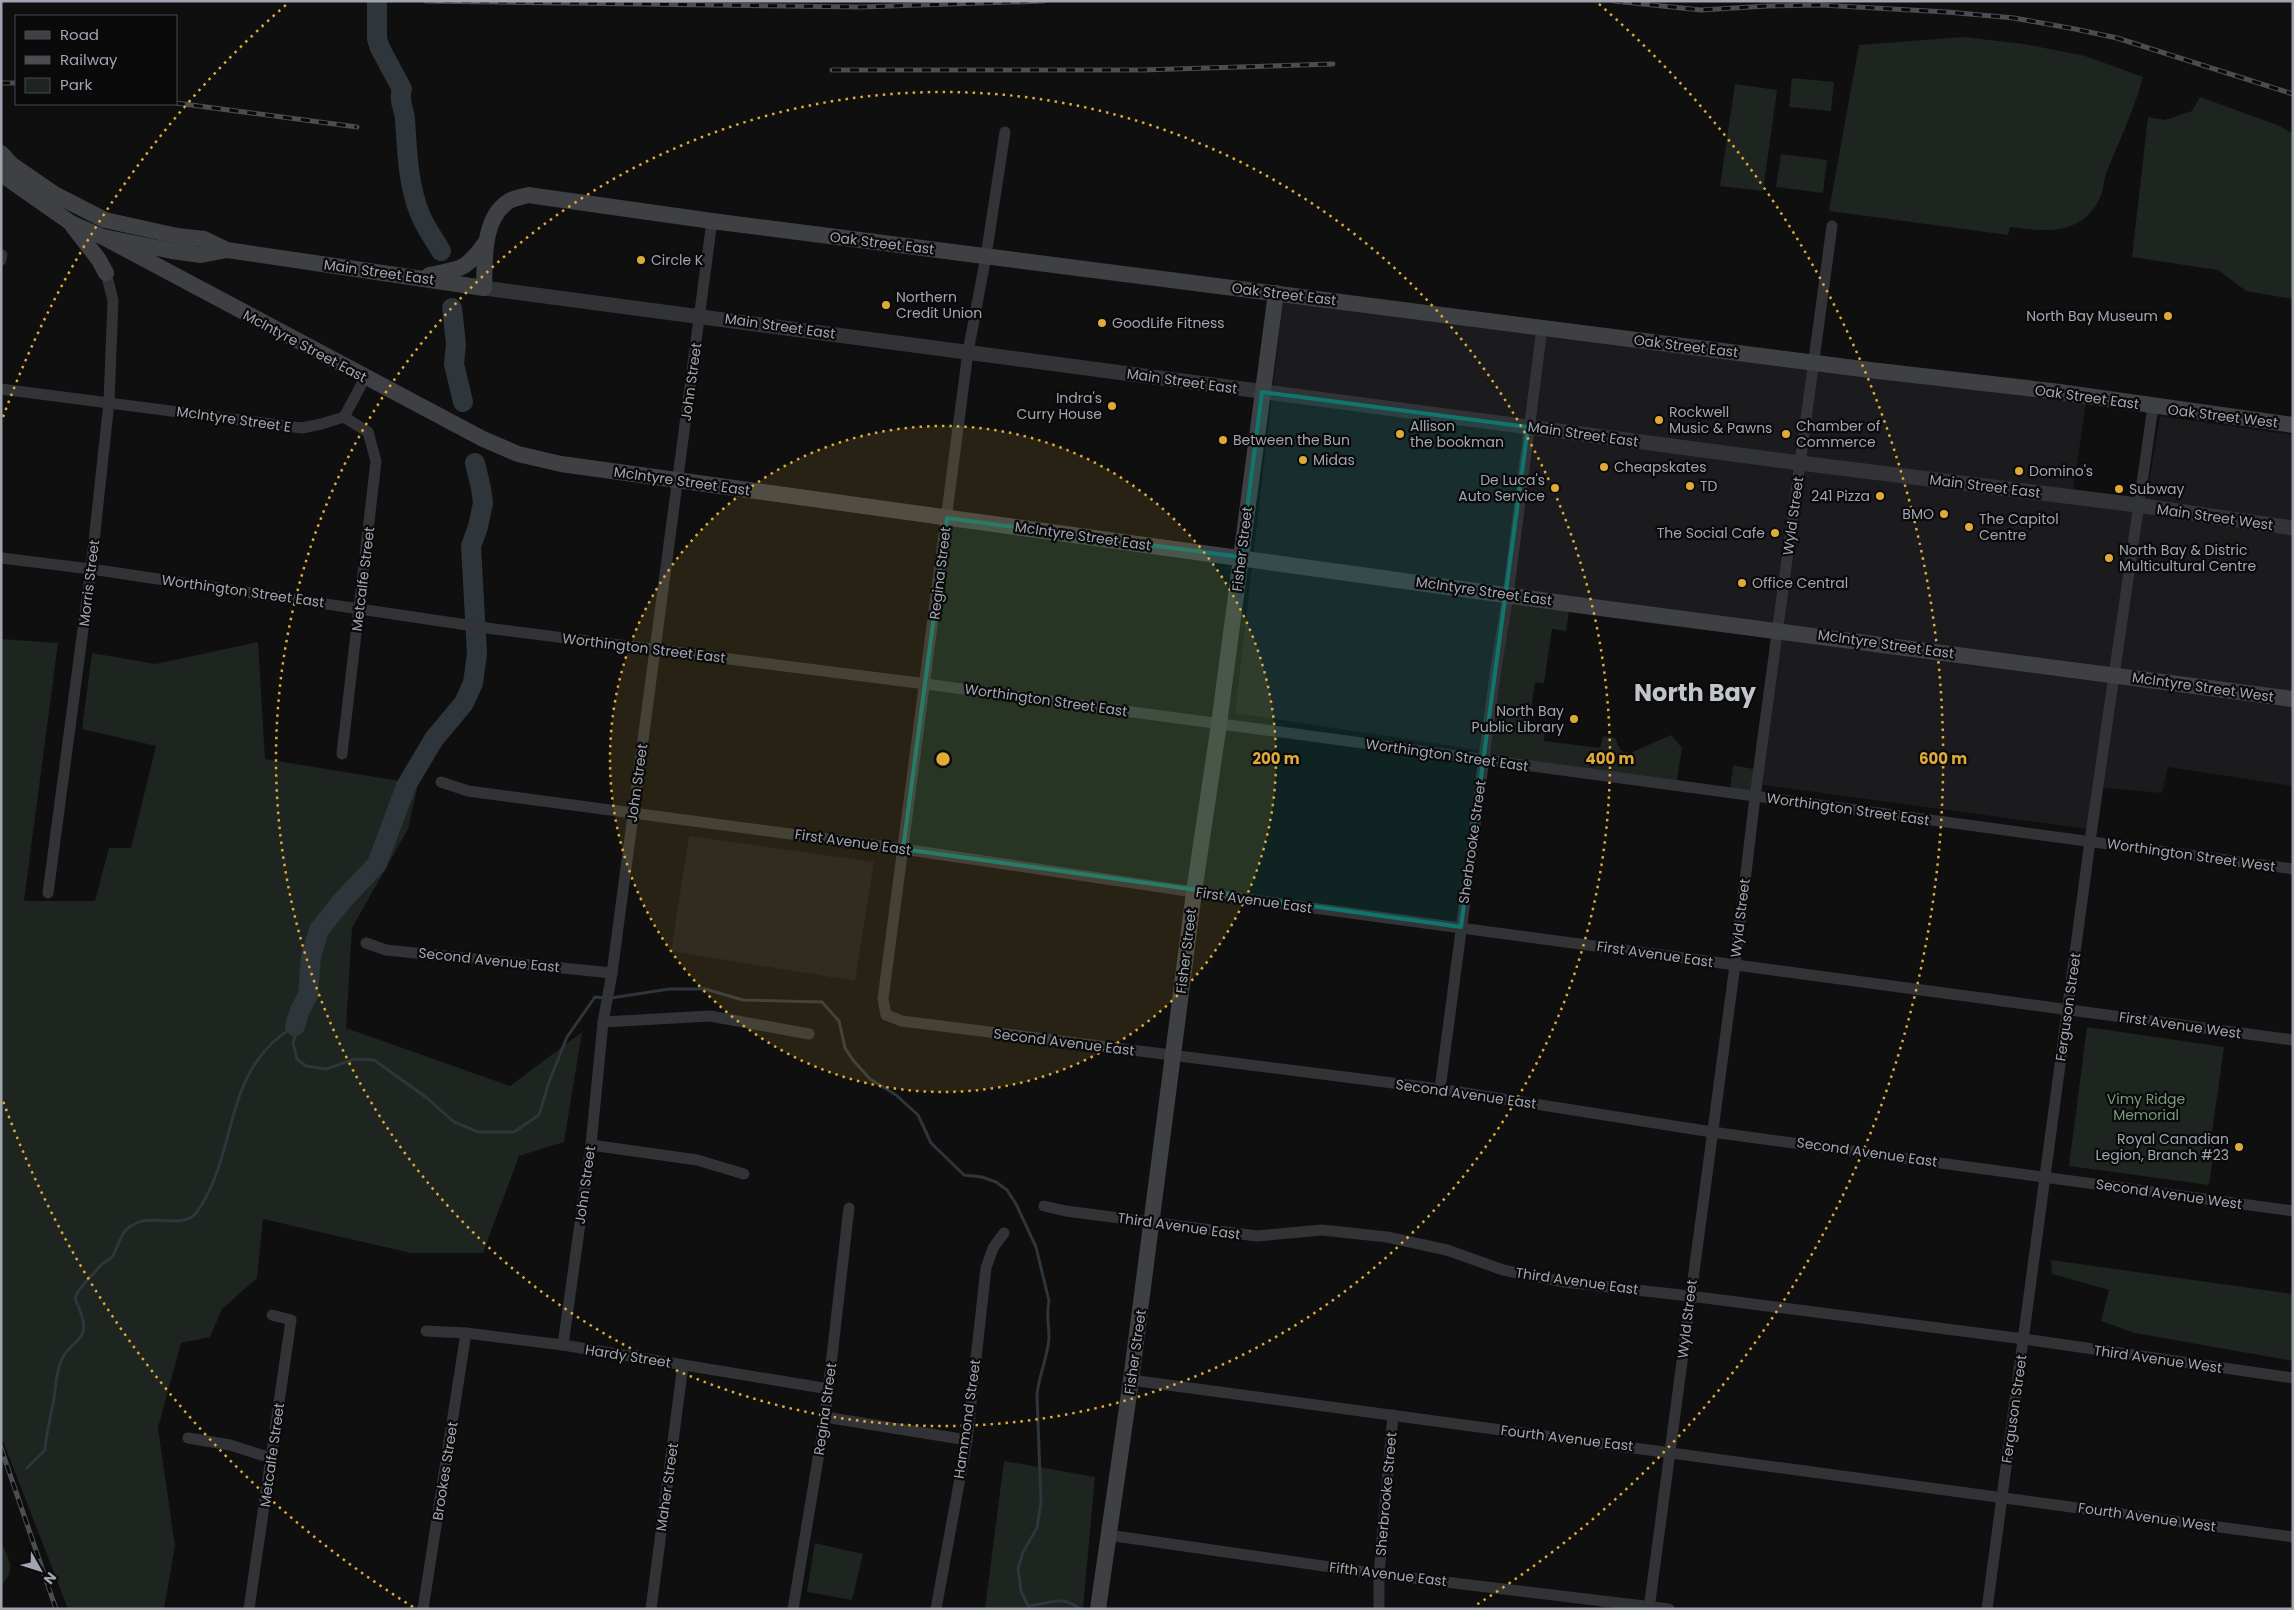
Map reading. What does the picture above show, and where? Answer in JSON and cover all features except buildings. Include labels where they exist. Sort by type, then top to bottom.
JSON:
[{"type":"main road","name":"Main Street East","points":[[1,153],[12,164],[56,195],[106,220],[177,236],[204,239],[227,250]]},
{"type":"main road","name":"Main Street East","points":[[1,174],[71,223],[103,237],[192,254],[227,250],[484,288]]},
{"type":"main road","name":"Oak Street East","points":[[484,288],[485,252],[493,217],[510,201],[528,195],[712,222],[1814,363],[2052,391],[2153,407]]},
{"type":"main road","points":[[71,223],[99,260],[106,273]]},
{"type":"main road","name":"McIntyre Street East","points":[[103,237],[365,378],[483,439],[518,454],[561,464],[1508,595],[2114,676]]},
{"type":"main road","points":[[418,277],[463,268],[474,259],[488,238]]},
{"type":"main road","name":"Fisher Street","points":[[1098,1609],[1131,1380],[1194,892],[1219,724],[1276,293]]},
{"type":"main road","name":"Oak Street West","points":[[2153,407],[2293,425]]},
{"type":"main road","name":"McIntyre Street West","points":[[2114,676],[2293,699]]},
{"type":"street","name":"Regina Street","points":[[886,1015],[883,999],[926,684],[968,352],[986,256],[1005,132]]},
{"type":"street","name":"John Street","points":[[563,1345],[590,1145],[603,1022],[612,976],[712,222]]},
{"type":"street","name":"Wyld Street","points":[[1649,1607],[1735,965],[1754,797],[1832,226]]},
{"type":"street","name":"Morris Street","points":[[48,893],[91,569],[109,402],[113,300],[106,273]]},
{"type":"street","name":"Main Street East","points":[[484,288],[1800,463],[2137,505]]},
{"type":"street","name":"Sherbrooke Street","points":[[1440,1089],[1483,761],[1508,595],[1542,328]]},
{"type":"street","points":[[344,417],[365,378]]},
{"type":"street","points":[[1,389],[109,402]]},
{"type":"street","name":"McIntyre Street E","points":[[109,402],[302,428],[344,417]]},
{"type":"street","name":"Ferguson Street","points":[[1987,1609],[2090,841],[2137,505],[2153,407]]},
{"type":"street","name":"Metcalfe Street","points":[[342,754],[376,461],[368,432],[344,417]]},
{"type":"street","name":"Main Street West","points":[[2137,505],[2293,528]]},
{"type":"street","name":"Worthington Street East","points":[[1,558],[91,569],[494,629],[926,684],[1483,761],[2090,841]]},
{"type":"street","name":"First Avenue East","points":[[441,782],[468,791],[903,849],[1194,892],[2068,1010]]},
{"type":"street","name":"Worthington Street West","points":[[2090,841],[2293,869]]},
{"type":"street","name":"Second Avenue East","points":[[366,943],[386,950],[612,976]]},
{"type":"street","name":"First Avenue West","points":[[2068,1010],[2293,1040]]},
{"type":"street","name":"Second Avenue East","points":[[886,1015],[902,1021],[1440,1089],[1712,1132],[2045,1176]]},
{"type":"street","points":[[603,1022],[710,1016],[809,1034]]},
{"type":"street","points":[[590,1145],[697,1160],[744,1174]]},
{"type":"street","name":"Second Avenue West","points":[[2045,1176],[2293,1211]]},
{"type":"street","name":"Third Avenue East","points":[[1044,1206],[1257,1236],[1322,1230],[1387,1237],[1447,1250],[1502,1270],[1564,1282],[1690,1296],[2024,1339]]},
{"type":"street","name":"Regina Street","points":[[793,1609],[825,1417],[848,1208]]},
{"type":"street","name":"Hammond Street","points":[[936,1609],[967,1440],[986,1268],[993,1248],[1004,1233]]},
{"type":"street","name":"Metcalfe Street","points":[[249,1609],[291,1320],[272,1315]]},
{"type":"street","name":"Hardy Street","points":[[426,1331],[466,1333],[563,1345],[828,1389]]},
{"type":"street","name":"Brookes Street","points":[[423,1609],[466,1333]]},
{"type":"street","name":"Third Avenue West","points":[[2024,1339],[2293,1378]]},
{"type":"street","name":"Maher Street","points":[[651,1609],[683,1365]]},
{"type":"street","name":"Fourth Avenue East","points":[[1131,1380],[2002,1496]]},
{"type":"street","name":"Sherbrooke Street","points":[[1379,1609],[1379,1574],[1394,1415]]},
{"type":"street","points":[[825,1417],[967,1440]]},
{"type":"street","points":[[188,1438],[230,1445],[271,1458]]},
{"type":"street","name":"Fourth Avenue West","points":[[2002,1496],[2293,1537]]},
{"type":"street","name":"Fifth Avenue East","points":[[1108,1535],[1379,1574],[1669,1609]]},
{"type":"highlighted area","points":[[1262,392],[1528,427],[1461,927],[903,849],[947,518],[1241,557]]},
{"type":"shaded area","points":[[1283,300],[2086,402],[2073,491],[2146,500],[2160,416],[2293,435],[2293,786],[2168,767],[2162,793],[2094,787],[2087,829],[1756,784],[1777,630],[1509,595],[1485,751],[1235,713]]},
{"type":"shaded area","points":[[689,836],[874,862],[855,981],[671,951]]},
{"type":"green space","points":[[1963,37],[2024,44],[2085,56],[2143,77],[2131,113],[2106,174],[2101,197],[2091,212],[2071,226],[2048,230],[2010,227],[2008,235],[1829,211],[1859,45]]},
{"type":"green space","points":[[1792,78],[1834,82],[1831,111],[1789,107]]},
{"type":"green space","points":[[1735,84],[1777,90],[1763,191],[1720,186]]},
{"type":"green space","points":[[2200,97],[2280,126],[2293,134],[2293,299],[2246,291],[2218,270],[2132,257],[2148,117],[2165,120],[2192,111]]},
{"type":"green space","points":[[1781,154],[1827,160],[1823,193],[1776,187]]},
{"type":"green space","points":[[1508,595],[1570,604],[1566,631],[1552,629],[1544,683],[1535,682],[1528,731],[1545,733],[1544,741],[1600,748],[1603,736],[1615,738],[1621,751],[1630,753],[1671,735],[1682,748],[1676,786],[1483,761]]},
{"type":"green space","points":[[1,639],[58,643],[24,901],[95,901],[109,848],[131,848],[156,746],[82,729],[92,653],[155,664],[258,642],[265,759],[418,784],[408,829],[352,928],[346,1028],[510,1086],[582,1032],[564,1142],[519,1156],[483,1253],[411,1253],[263,1219],[257,1278],[222,1309],[210,1337],[181,1343],[158,1428],[175,1546],[164,1609],[68,1609],[1,1436]]},
{"type":"green space","points":[[1733,765],[1758,770],[1755,797],[1730,793]]},
{"type":"green space","name":"Vimy Ridge Memorial","points":[[2087,1027],[2224,1047],[2211,1140],[2215,1141],[2209,1185],[2069,1166]]},
{"type":"green space","points":[[2051,1260],[2293,1294],[2293,1361],[2135,1333],[2101,1321],[2109,1290],[2052,1274]]},
{"type":"green space","points":[[1004,1461],[1095,1477],[1083,1609],[985,1609]]},
{"type":"green space","points":[[1,1541],[9,1559],[10,1569],[6,1580],[1,1586]]},
{"type":"green space","points":[[815,1543],[863,1554],[852,1600],[807,1592]]},
{"type":"waterway","points":[[377,1],[377,39],[402,89],[401,101],[405,119],[409,167],[416,203],[422,219],[441,251]]},
{"type":"waterway","points":[[452,308],[456,344],[454,364],[463,402]]},
{"type":"waterway","points":[[295,1026],[300,1010],[308,995],[311,956],[319,930],[342,901],[377,864],[406,786],[434,739],[464,703],[473,683],[477,654],[471,546],[478,527],[483,503],[475,463]]},
{"type":"waterway","points":[[611,998],[669,989],[705,989],[743,1000],[822,1002],[839,1021],[845,1048],[853,1060],[870,1079],[896,1095],[918,1115],[931,1143],[964,1175],[982,1177],[996,1182],[1007,1190],[1016,1204],[1036,1247],[1049,1301],[1048,1345],[1037,1396],[1041,1502],[1037,1528],[1023,1552],[1018,1569],[1021,1591],[1028,1606],[1061,1601],[1073,1604],[1080,1609]]},
{"type":"waterway","points":[[27,1468],[45,1450],[60,1365],[64,1355],[83,1332],[83,1319],[75,1298],[77,1293],[101,1265],[112,1257],[122,1236],[129,1227],[148,1220],[186,1220],[197,1212],[211,1188],[243,1087],[255,1064],[271,1044],[295,1026],[296,1032],[293,1043],[297,1059],[306,1066],[326,1069],[355,1059],[374,1060],[427,1098],[454,1122],[478,1132],[514,1132],[539,1115],[549,1082],[567,1037],[595,997],[605,998]]},
{"type":"railway","points":[[426,1],[860,7],[1043,1]]},
{"type":"railway","points":[[1614,1],[1701,10],[1821,5],[2014,18],[2117,38],[2293,94]]},
{"type":"railway","points":[[832,70],[1142,70],[1333,64]]},
{"type":"railway","points":[[1,83],[15,83]]},
{"type":"railway","points":[[178,103],[357,127]]},
{"type":"railway","points":[[1,1448],[56,1609]]},
{"type":"place","name":"Circle K","points":[[641,260]]},
{"type":"place","name":"Northern Credit Union","points":[[886,305]]},
{"type":"place","name":"North Bay Museum","points":[[2168,316]]},
{"type":"place","name":"GoodLife Fitness","points":[[1102,323]]},
{"type":"place","name":"Indra's Curry House","points":[[1112,406]]},
{"type":"place","name":"Rockwell Music & Pawns","points":[[1659,420]]},
{"type":"place","name":"Allison the bookman","points":[[1400,434]]},
{"type":"place","name":"Chamber of Commerce","points":[[1786,434]]},
{"type":"place","name":"Between the Bun","points":[[1223,440]]},
{"type":"place","name":"Midas","points":[[1303,460]]},
{"type":"place","name":"Cheapskates","points":[[1604,467]]},
{"type":"place","name":"Domino's","points":[[2019,471]]},
{"type":"place","name":"TD","points":[[1690,486]]},
{"type":"place","name":"De Luca's Auto Service","points":[[1555,488]]},
{"type":"place","name":"Subway","points":[[2119,489]]},
{"type":"place","name":"241 Pizza","points":[[1880,496]]},
{"type":"place","name":"BMO","points":[[1944,514]]},
{"type":"place","name":"The Capitol Centre","points":[[1969,527]]},
{"type":"place","name":"The Social Cafe","points":[[1775,533]]},
{"type":"place","name":"North Bay & Distric Multicultural Centre","points":[[2109,558]]},
{"type":"place","name":"Office Central","points":[[1742,583]]},
{"type":"place","name":"North Bay Public Library","points":[[1574,719]]},
{"type":"place","name":"Royal Canadian Legion, Branch #23","points":[[2239,1147]]},
{"type":"district","name":"North Bay","points":[[1695,692]]}]
